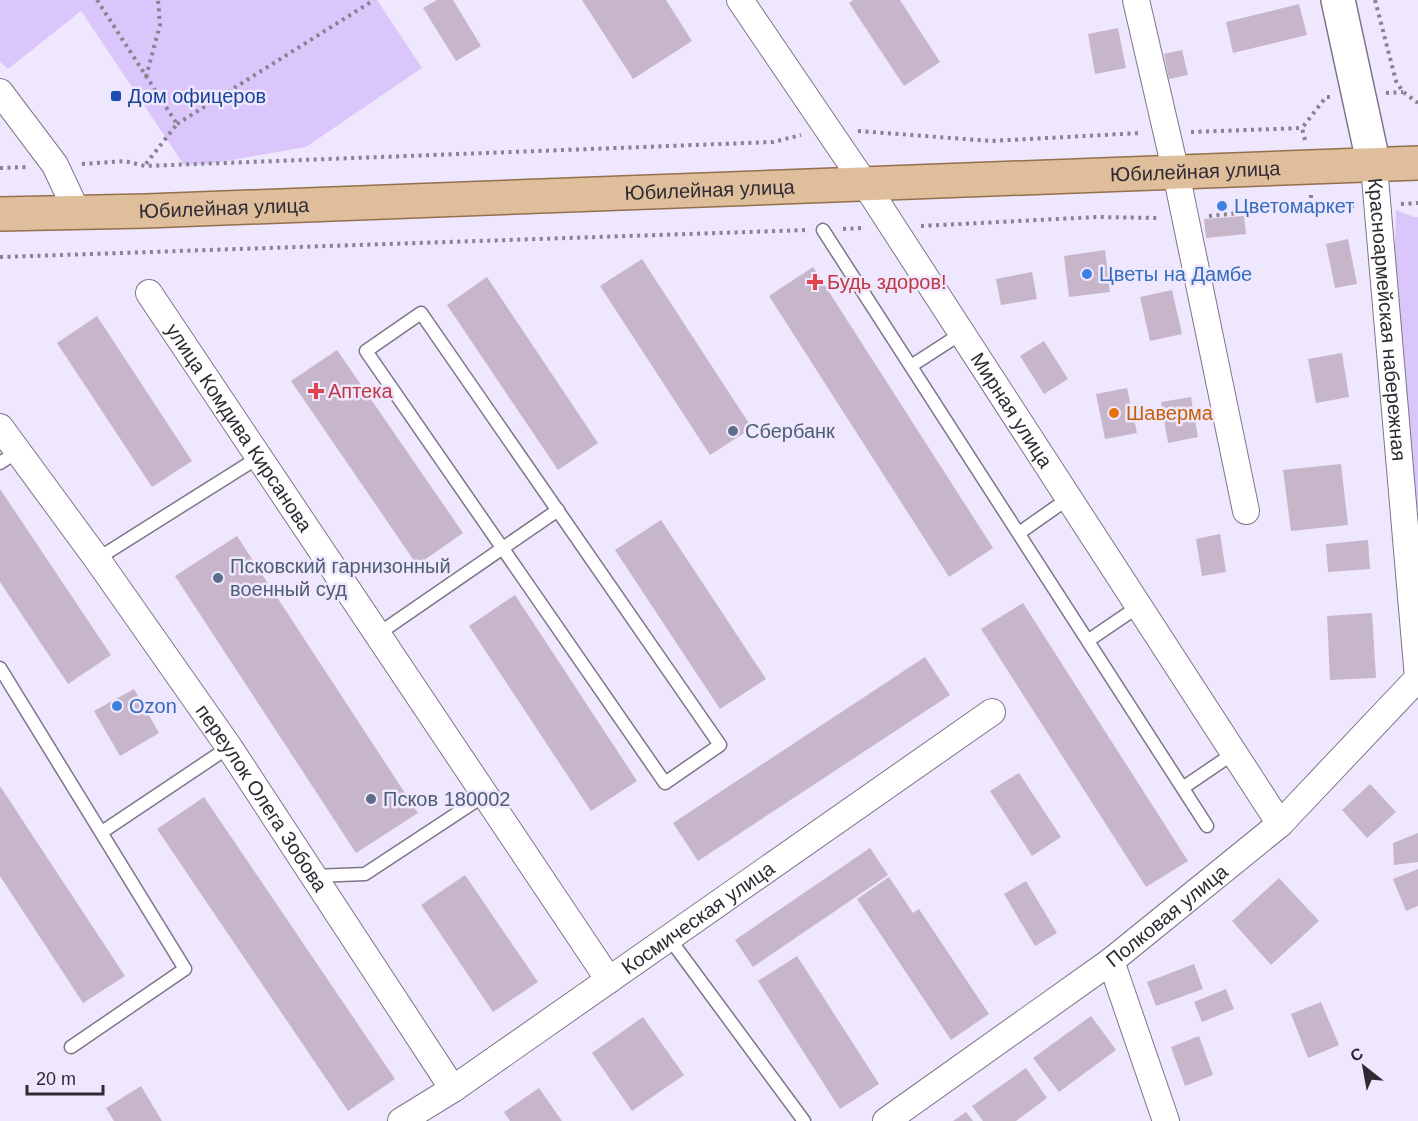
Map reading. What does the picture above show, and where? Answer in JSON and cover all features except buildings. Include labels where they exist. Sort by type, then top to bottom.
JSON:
[{"type":"main road","name":"Красноармейская набережная","points":[[1338,0],[1374,166]]},
{"type":"main road","name":"Юбилейная улица","points":[[0,214],[146,211],[1418,163]]},
{"type":"street","name":"Мирная улица","points":[[740,0],[865,184],[1280,824]]},
{"type":"street","points":[[1136,0],[1176,173],[1246,512]]},
{"type":"street","points":[[0,92],[55,165],[77,212]]},
{"type":"street","name":"Красноармейская набережная","points":[[1374,166],[1418,678]]},
{"type":"street","name":"улица Комдива Кирсанова","points":[[149,293],[609,980]]},
{"type":"street","name":"переулок Олега Зобова","points":[[0,426],[8,457],[97,559],[229,747],[453,1089]]},
{"type":"street","name":"Полковая улица","points":[[886,1121],[1111,961],[1280,824],[1418,678]]},
{"type":"street","name":"Космическая улица","points":[[401,1121],[453,1089],[992,712]]},
{"type":"street","points":[[1111,961],[1166,1121]]},
{"type":"lane","points":[[823,230],[1207,826]]},
{"type":"lane","points":[[421,313],[558,510],[720,745],[665,783],[366,351],[421,313]]},
{"type":"lane","points":[[911,366],[962,333]]},
{"type":"lane","points":[[97,559],[259,457]]},
{"type":"lane","points":[[1019,532],[1069,498]]},
{"type":"lane","points":[[378,634],[558,510]]},
{"type":"lane","points":[[1089,640],[1139,606]]},
{"type":"lane","points":[[0,668],[185,969],[71,1047]]},
{"type":"lane","points":[[102,832],[229,747]]},
{"type":"lane","points":[[1184,787],[1234,753]]},
{"type":"lane","points":[[314,876],[365,874],[485,795]]},
{"type":"lane","points":[[669,938],[804,1121]]},
{"type":"path","points":[[97,0],[177,124]]},
{"type":"path","points":[[146,77],[160,26],[158,0]]},
{"type":"path","points":[[145,166],[177,124],[374,0]]},
{"type":"path","points":[[1375,0],[1396,81],[1403,92],[1418,103]]},
{"type":"path","points":[[0,168],[125,161],[145,166],[773,142],[827,128],[991,141],[1302,128]]},
{"type":"path","points":[[0,257],[823,230],[1098,217],[1185,218],[1311,207]]},
{"type":"shaded area","points":[[0,0],[377,0],[422,68],[306,147],[209,164],[184,165],[81,11],[8,69],[0,62]]},
{"type":"shaded area","points":[[1396,210],[1418,217],[1418,512],[1393,296]]},
{"type":"place","name":"Дом офицеров","points":[[116,96]]},
{"type":"place","name":"Цветомаркет","points":[[1222,206]]},
{"type":"place","name":"Цветы на Дамбе","points":[[1087,274]]},
{"type":"place","name":"Будь здоров!","points":[[815,282]]},
{"type":"place","name":"Аптека","points":[[316,391]]},
{"type":"place","name":"Шаверма","points":[[1114,413]]},
{"type":"place","name":"Сбербанк","points":[[733,431]]},
{"type":"place","name":"Псковский гарнизонный военный суд","points":[[218,578]]},
{"type":"place","name":"Ozon","points":[[117,706]]},
{"type":"place","name":"Псков 180002","points":[[371,799]]}]
